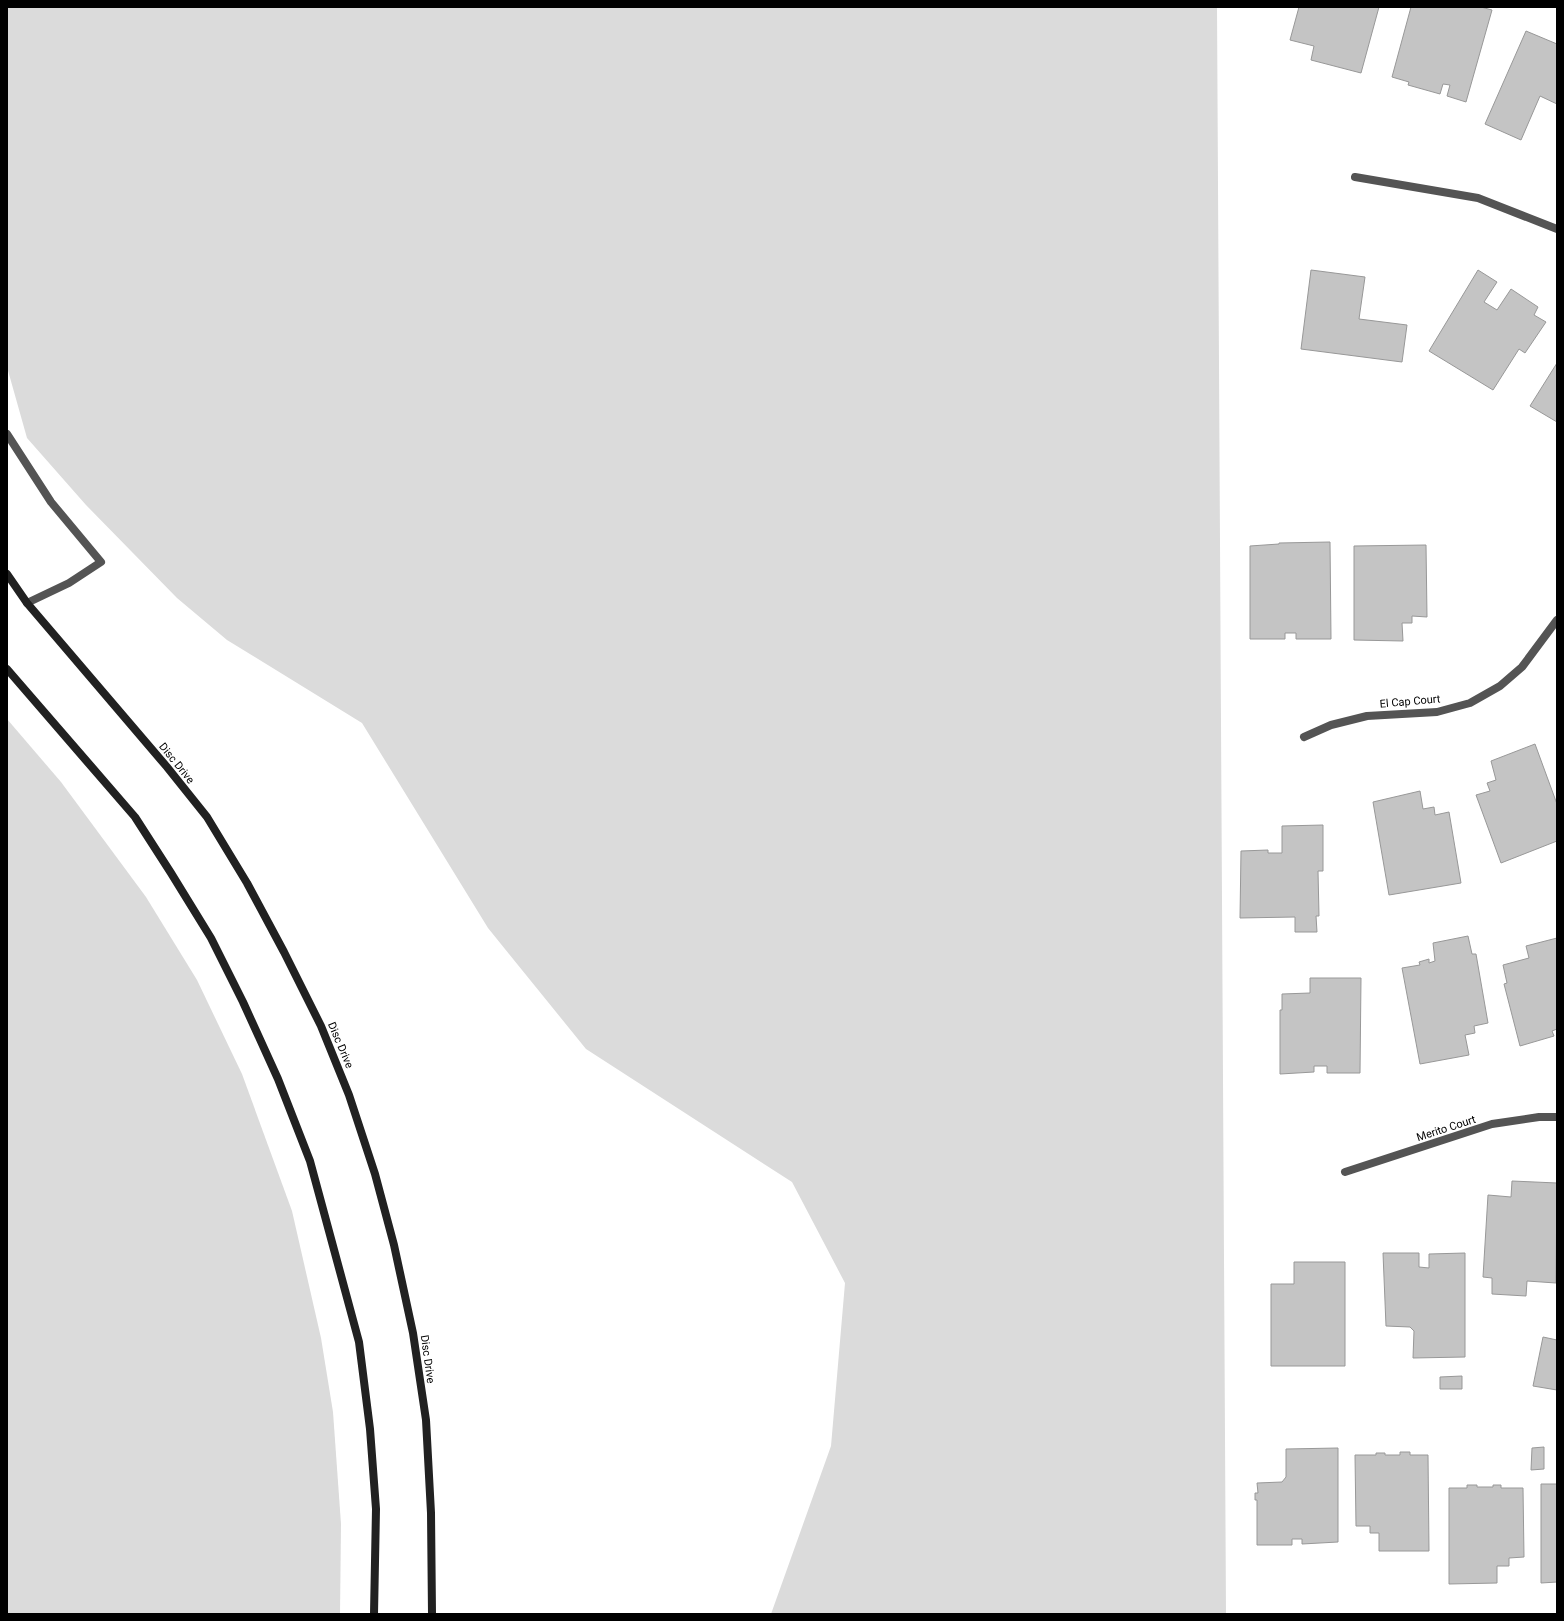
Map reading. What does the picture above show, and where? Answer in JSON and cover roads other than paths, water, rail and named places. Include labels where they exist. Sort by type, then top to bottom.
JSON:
[{"type":"main road","name":"Disc Drive","points":[[7,574],[27,603],[143,739],[207,818],[246,883],[284,952],[321,1026],[349,1095],[375,1174],[394,1244],[414,1333],[426,1420],[431,1513],[432,1614]]},
{"type":"main road","points":[[7,669],[135,818],[171,873],[211,938],[243,1002],[278,1079],[305,1148],[334,1247],[359,1342],[370,1429],[376,1509],[374,1614]]},
{"type":"street","points":[[1355,177],[1478,198],[1557,229]]},
{"type":"street","points":[[7,434],[51,502],[101,562],[69,583],[27,603]]},
{"type":"street","name":"El Cap Court","points":[[1304,738],[1331,725],[1367,716],[1437,712],[1470,703],[1500,686],[1522,667],[1557,620]]},
{"type":"street","name":"Merito Court","points":[[1345,1172],[1492,1124],[1539,1117],[1557,1117]]}]
